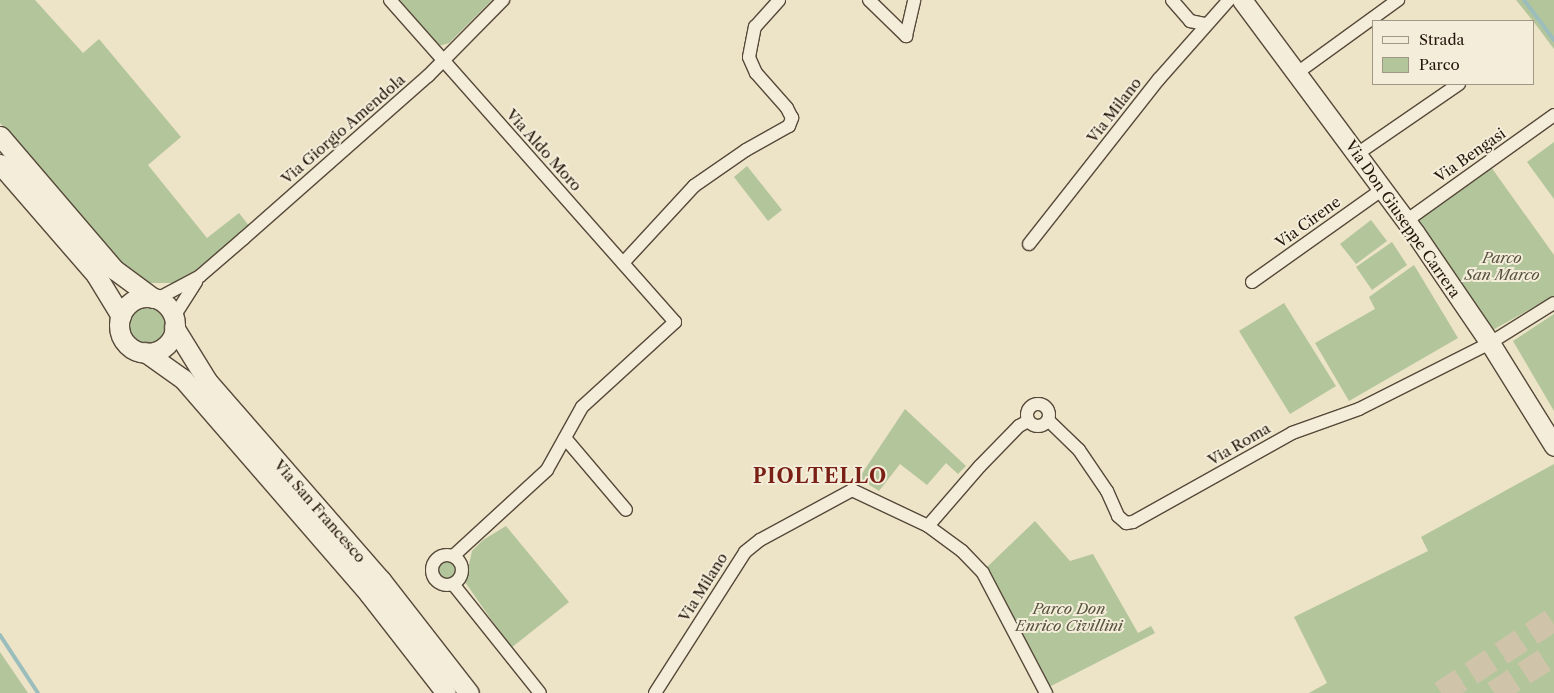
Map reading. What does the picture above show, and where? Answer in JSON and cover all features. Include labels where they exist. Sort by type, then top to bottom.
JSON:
[{"type":"street","name":"Via Aldo Moro","points":[[390,0],[675,322],[582,407],[565,438]]},
{"type":"street","name":"Via Giorgio Amendola","points":[[155,299],[200,276],[443,61],[503,0]]},
{"type":"street","points":[[623,263],[684,194],[746,150],[784,131],[792,118],[785,104],[756,73],[749,57],[754,29],[779,0]]},
{"type":"street","points":[[869,0],[906,36],[914,0]]},
{"type":"street","points":[[1172,0],[1190,21],[1206,24]]},
{"type":"street","name":"Via Milano","points":[[1028,244],[1206,24],[1229,0]]},
{"type":"street","name":"Via Don Giuseppe Carrera","points":[[1242,0],[1406,220],[1490,343],[1554,446]]},
{"type":"street","points":[[1298,73],[1398,0]]},
{"type":"street","points":[[1357,154],[1458,85]]},
{"type":"street","name":"Via Bengasi","points":[[1406,220],[1554,115]]},
{"type":"street","points":[[0,136],[115,270],[167,306],[174,323],[167,344],[157,350],[145,352],[132,348],[124,340],[119,329],[121,316],[134,301],[155,299]]},
{"type":"street","points":[[0,164],[96,275],[121,316]]},
{"type":"street","name":"Via Cirene","points":[[1252,282],[1382,189]]},
{"type":"street","name":"Via Giorgio Amendola","points":[[174,323],[200,276]]},
{"type":"street","points":[[1490,343],[1554,303]]},
{"type":"street","name":"Via San Francesco","points":[[174,323],[208,382],[381,580],[469,693]]},
{"type":"street","name":"Via Roma","points":[[1048,420],[1079,450],[1107,491],[1118,516],[1126,523],[1133,522],[1292,432],[1346,415],[1490,343]]},
{"type":"street","name":"Via San Francesco","points":[[145,352],[183,379],[370,594],[446,693]]},
{"type":"street","points":[[1036,403],[1048,410],[1048,420],[1038,426],[1028,421],[1027,412],[1036,403]]},
{"type":"street","points":[[1028,421],[1019,426],[980,466],[928,526],[962,551],[982,573],[1046,693]]},
{"type":"street","points":[[453,584],[439,584],[431,571],[438,557],[453,556],[544,473],[555,458],[565,438],[626,510]]},
{"type":"street","name":"Via Milano","points":[[655,693],[745,552],[764,538],[852,490],[928,526]]},
{"type":"street","points":[[453,556],[460,562],[462,571],[453,584]]},
{"type":"street","points":[[453,584],[540,693]]},
{"type":"green space","points":[[0,0],[35,0],[83,53],[99,39],[181,137],[148,165],[207,238],[239,213],[250,227],[205,265],[173,283],[145,283],[120,263],[0,123]]},
{"type":"green space","points":[[400,0],[492,0],[449,43],[439,46]]},
{"type":"green space","points":[[1516,0],[1554,0],[1554,49],[1534,20]]},
{"type":"green space","points":[[1554,142],[1554,199],[1527,162]]},
{"type":"green space","points":[[747,166],[782,210],[768,221],[734,177]]},
{"type":"green space","name":"Parco San Marco","points":[[1491,167],[1554,255],[1554,296],[1489,332],[1412,222]]},
{"type":"green space","points":[[1371,220],[1387,241],[1356,264],[1340,244]]},
{"type":"green space","points":[[1392,242],[1407,265],[1372,290],[1356,267]]},
{"type":"green space","points":[[1414,265],[1458,338],[1349,401],[1315,343],[1375,309],[1369,297]]},
{"type":"green space","points":[[1284,303],[1336,386],[1290,414],[1239,331]]},
{"type":"green space","points":[[146,306],[159,312],[165,325],[159,338],[146,344],[133,338],[127,325],[133,312]]},
{"type":"green space","points":[[1554,314],[1554,411],[1513,341]]},
{"type":"green space","points":[[905,409],[966,466],[958,474],[946,463],[927,485],[900,464],[879,491],[859,478]]},
{"type":"green space","points":[[1554,464],[1554,693],[1309,693],[1327,683],[1294,617],[1428,551],[1421,537]]},
{"type":"green space","name":"Parco Don Enrico Civillini","points":[[1035,521],[1070,561],[1093,554],[1138,633],[1151,626],[1155,633],[1047,688],[985,569]]},
{"type":"green space","points":[[506,526],[569,602],[511,648],[465,582],[472,551],[483,540]]},
{"type":"green space","points":[[446,560],[453,563],[456,570],[453,577],[446,580],[439,577],[436,570],[439,563]]},
{"type":"green space","points":[[0,652],[28,693],[0,693]]},
{"type":"waterway","points":[[1524,0],[1554,40]]},
{"type":"waterway","points":[[0,635],[38,693]]},
{"type":"tunnel","points":[[1441,693],[1554,619]]},
{"type":"tunnel","points":[[1494,693],[1554,654]]},
{"type":"district","name":"PIOLTELLO","points":[[820,476]]}]
